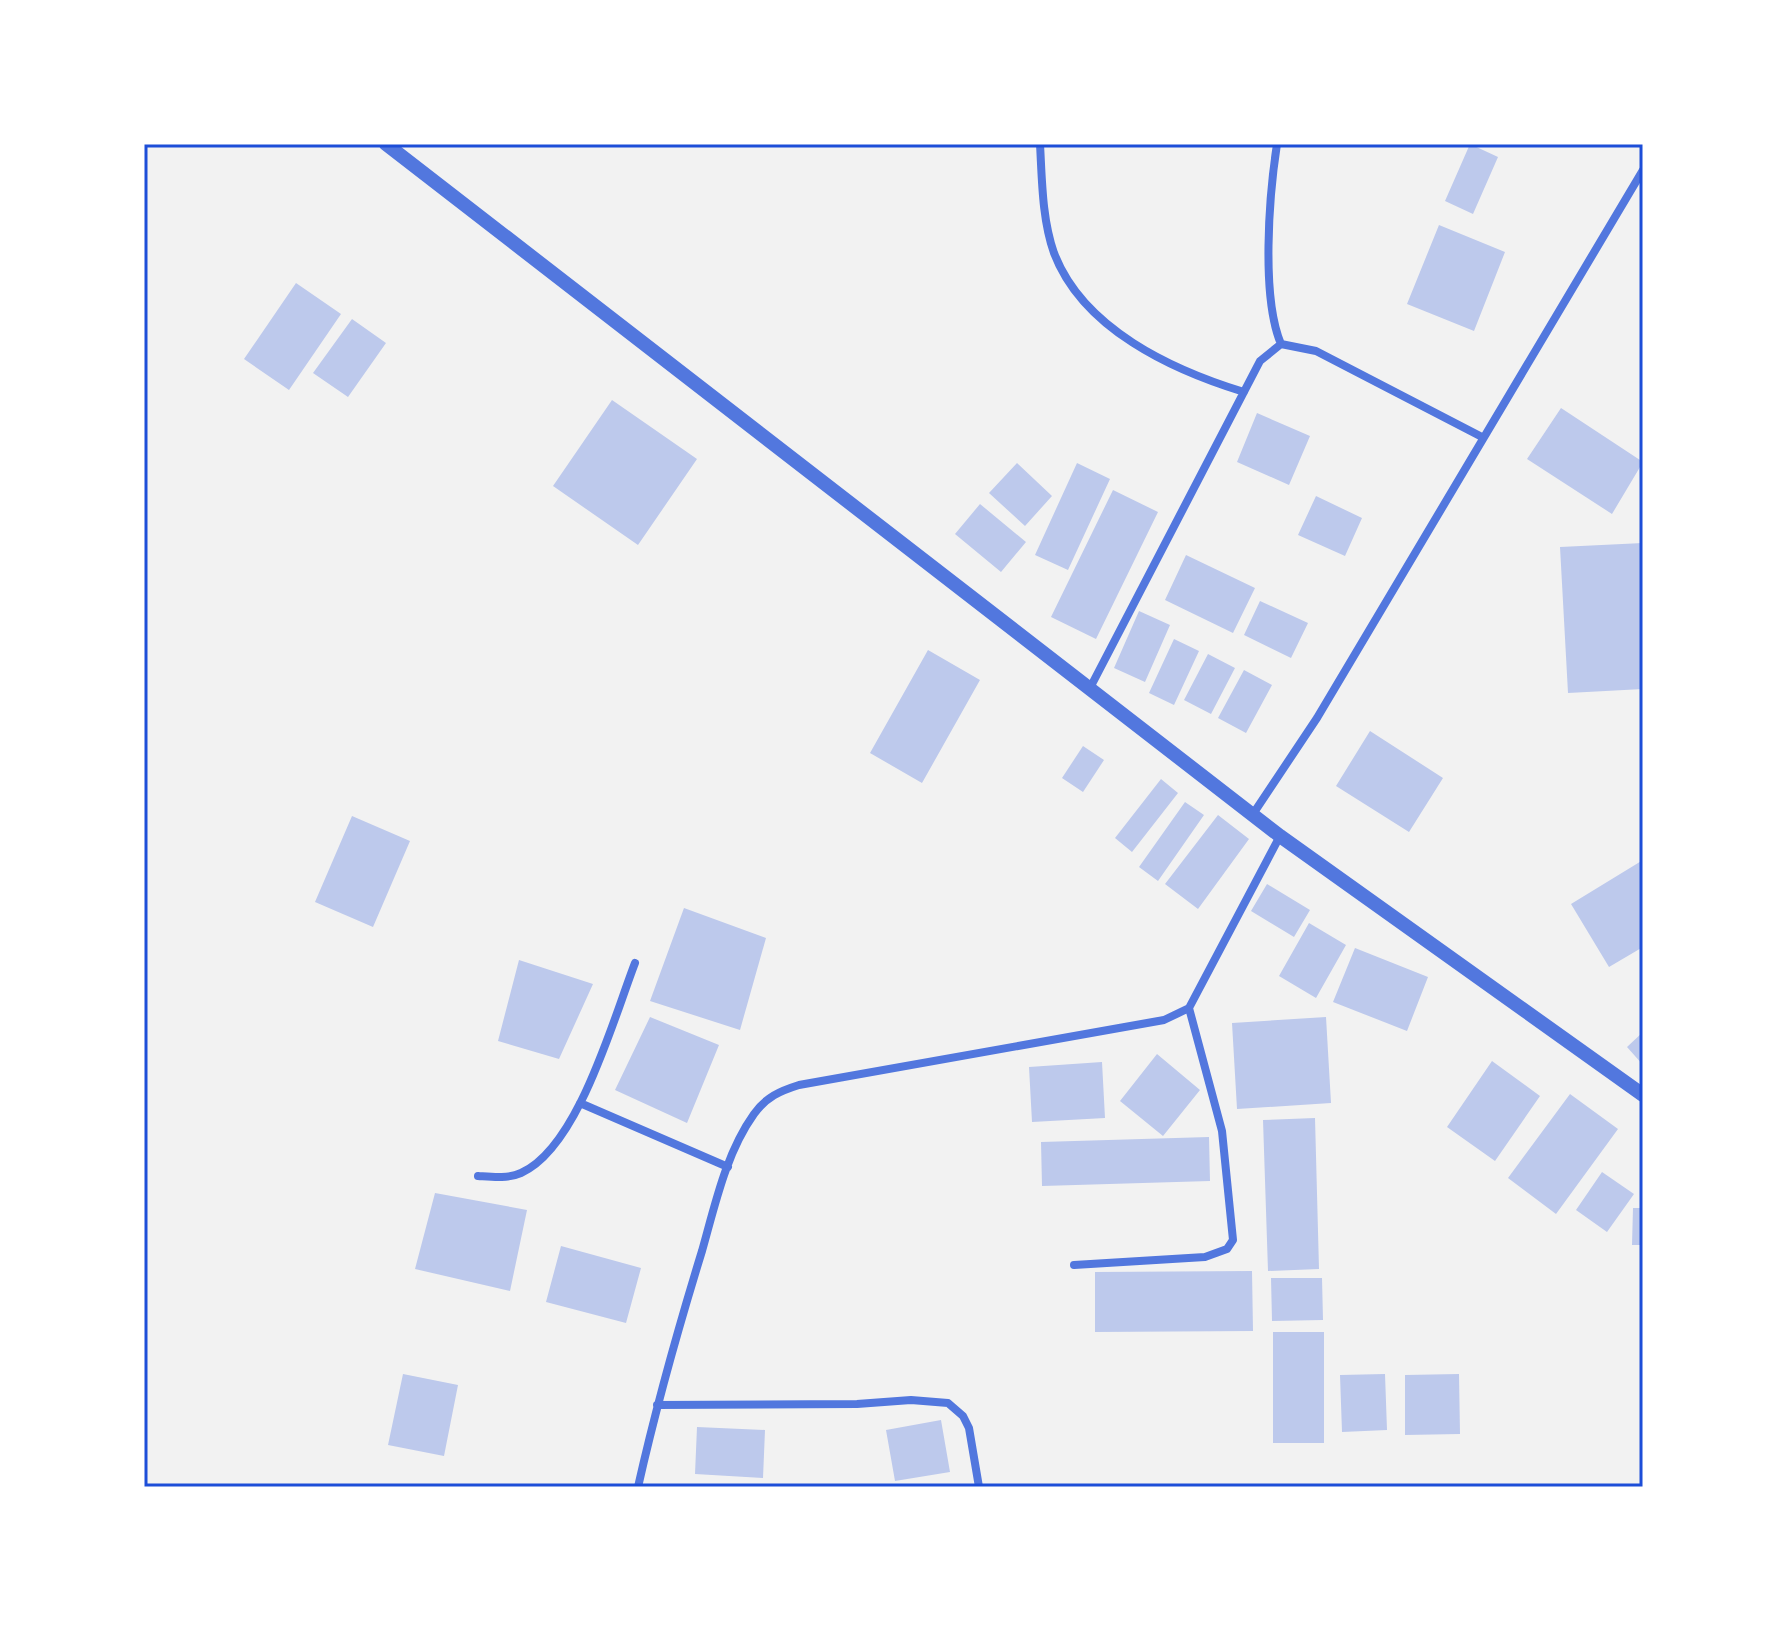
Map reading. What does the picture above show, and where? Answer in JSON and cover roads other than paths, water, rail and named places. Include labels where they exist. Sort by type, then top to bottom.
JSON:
[{"type":"street","points":[[386,144],[1280,836],[1643,1095]]},
{"type":"street","points":[[1040,144],[1042,192],[1054,251],[1070,285],[1136,346],[1190,376],[1244,392]]},
{"type":"street","points":[[1277,144],[1270,290],[1273,325],[1281,344]]},
{"type":"street","points":[[1253,814],[1317,718],[1643,170]]},
{"type":"street","points":[[1090,688],[1260,361],[1281,344]]},
{"type":"street","points":[[1281,344],[1316,351],[1482,437]]},
{"type":"street","points":[[638,1487],[657,1405],[728,1167],[755,1113],[773,1093],[829,1079],[1164,1020],[1189,1008],[1280,836]]},
{"type":"street","points":[[478,1176],[500,1178],[520,1174],[543,1159],[568,1128],[635,963]]},
{"type":"street","points":[[1074,1265],[1205,1257],[1227,1249],[1233,1240],[1222,1131],[1189,1008]]},
{"type":"street","points":[[580,1103],[728,1167]]},
{"type":"street","points":[[657,1405],[857,1404],[911,1400],[948,1403],[963,1416],[969,1428],[979,1487]]}]
